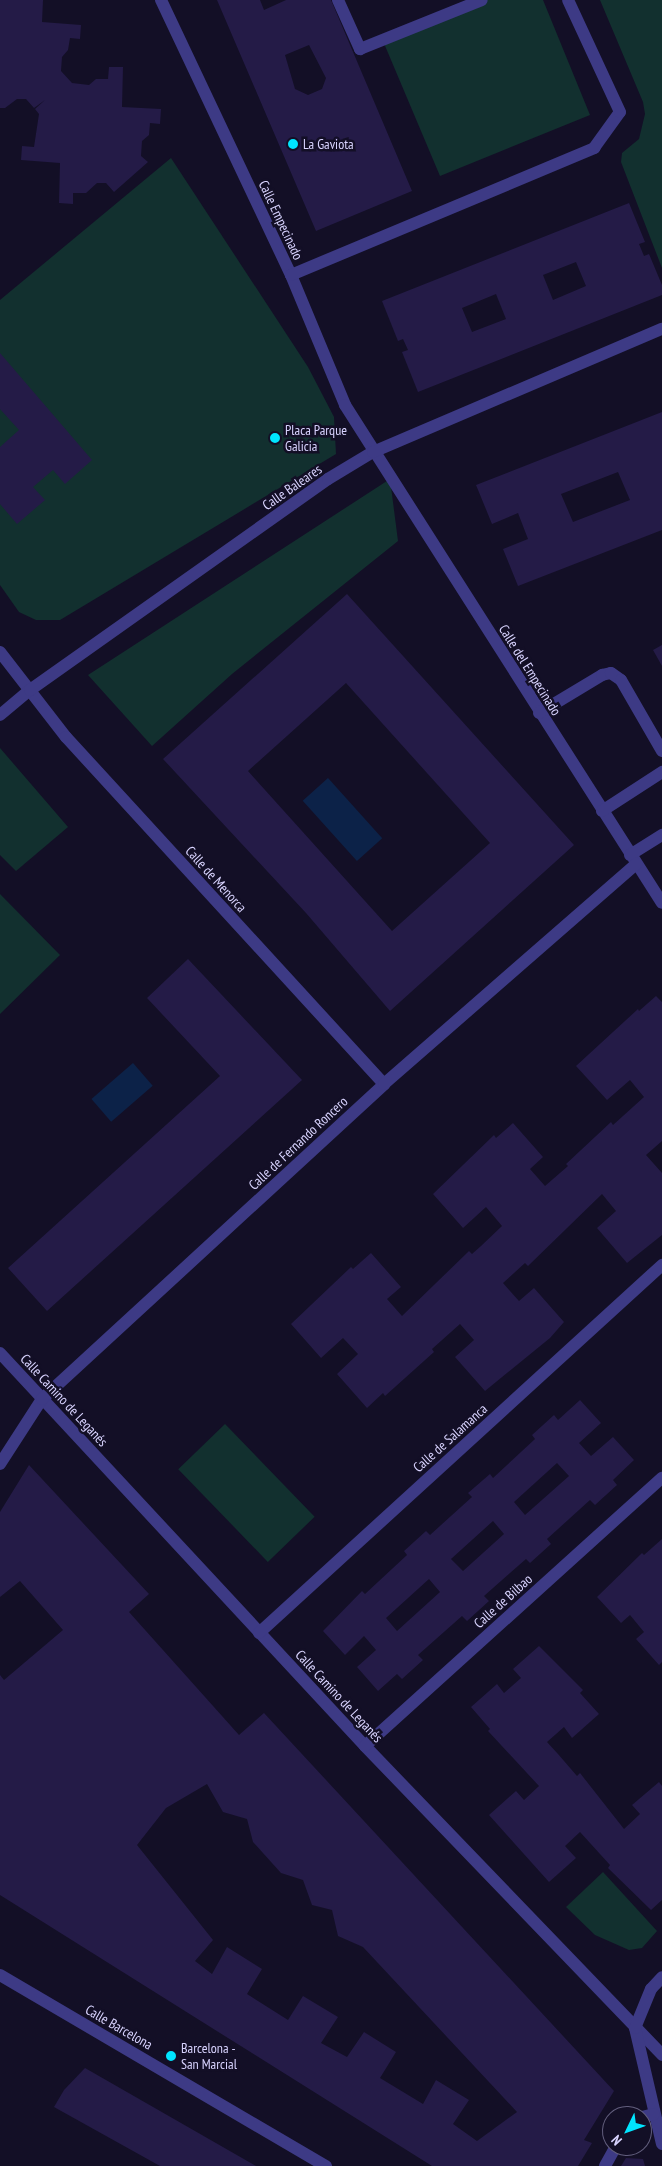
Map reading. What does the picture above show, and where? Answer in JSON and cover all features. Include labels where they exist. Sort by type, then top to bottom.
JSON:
[{"type":"street","name":"Calle Empecinado","points":[[160,0],[291,275],[345,405],[373,452]]},
{"type":"street","points":[[338,0],[360,49],[482,0]]},
{"type":"street","points":[[291,275],[594,148],[620,112],[568,0]]},
{"type":"street","name":"Calle Baleares","points":[[0,715],[30,690],[328,479],[373,452],[662,329]]},
{"type":"street","name":"Calle del Empecinado","points":[[373,452],[662,903]]},
{"type":"street","name":"Calle de Menorca","points":[[0,652],[66,737],[384,1084]]},
{"type":"street","points":[[539,713],[602,675],[611,672],[621,680],[662,751]]},
{"type":"street","points":[[602,811],[662,772]]},
{"type":"street","name":"Calle de Fernando Roncero","points":[[0,1464],[42,1399],[384,1084],[662,835]]},
{"type":"street","name":"Calle de Salamanca","points":[[259,1633],[662,1265]]},
{"type":"street","name":"Calle Camino de Leganés","points":[[0,1354],[365,1746],[662,2055]]},
{"type":"street","name":"Calle de Bilbao","points":[[365,1746],[662,1478]]},
{"type":"street","name":"Calle Barcelona","points":[[0,1976],[326,2166]]},
{"type":"street","points":[[647,2106],[635,2028],[651,1989],[662,1977]]},
{"type":"street","points":[[652,2123],[662,2144]]},
{"type":"green space","points":[[482,0],[543,0],[590,115],[440,176],[383,41]]},
{"type":"green space","points":[[600,0],[662,0],[662,268],[621,162],[622,153],[639,139],[645,114],[643,102]]},
{"type":"green space","points":[[171,158],[308,367],[334,417],[336,454],[60,620],[36,620],[19,612],[0,585],[0,300]]},
{"type":"green space","points":[[390,479],[398,541],[232,674],[152,746],[88,675]]},
{"type":"green space","points":[[0,748],[68,827],[16,871],[0,855]]},
{"type":"green space","points":[[0,894],[60,955],[0,1014]]},
{"type":"green space","points":[[225,1424],[315,1517],[268,1562],[178,1469]]},
{"type":"green space","points":[[603,1872],[657,1931],[642,1948],[629,1950],[595,1935],[566,1907]]},
{"type":"water","points":[[328,778],[382,838],[357,861],[303,801]]},
{"type":"water","points":[[133,1063],[153,1086],[111,1122],[91,1099]]},
{"type":"building","points":[[0,0],[43,0],[42,22],[81,25],[80,39],[70,38],[68,50],[62,57],[61,71],[72,83],[89,85],[96,79],[108,79],[109,67],[123,67],[122,107],[161,109],[160,124],[150,123],[149,135],[142,141],[141,156],[148,162],[114,192],[106,183],[97,183],[86,193],[73,193],[73,204],[59,203],[60,163],[21,160],[22,146],[34,147],[39,114],[35,109],[45,100],[34,108],[26,99],[17,99],[5,108],[0,108]]},
{"type":"building","points":[[217,0],[260,0],[264,10],[286,0],[331,0],[412,191],[316,231]],"holes":[[[309,45],[326,78],[322,89],[308,95],[295,89],[285,55]]]},
{"type":"building","points":[[629,203],[645,242],[639,244],[644,256],[649,254],[662,285],[662,295],[418,392],[402,352],[408,350],[403,339],[398,341],[382,301]],"holes":[[[576,262],[586,286],[553,300],[543,275]],[[496,294],[506,319],[472,332],[462,308]]]},
{"type":"building","points":[[0,353],[92,460],[65,484],[53,470],[33,487],[45,500],[17,524],[0,504],[0,447],[19,430],[0,409]]},
{"type":"building","points":[[662,412],[662,530],[518,586],[503,549],[528,539],[518,513],[492,524],[476,485]],"holes":[[[618,472],[630,500],[573,522],[561,494]]]},
{"type":"building","points":[[347,594],[574,845],[390,1011],[306,913],[163,759]],"holes":[[[346,683],[490,843],[392,931],[248,771]]]},
{"type":"building","points":[[662,645],[662,666],[653,650]]},
{"type":"building","points":[[188,959],[302,1080],[47,1311],[8,1268],[220,1076],[147,998]]},
{"type":"building","points":[[656,996],[662,1002],[662,1141],[646,1155],[662,1173],[662,1235],[627,1263],[597,1228],[616,1211],[602,1194],[528,1266],[525,1263],[503,1283],[519,1301],[534,1288],[564,1322],[550,1338],[485,1391],[455,1357],[474,1340],[460,1324],[432,1349],[434,1352],[385,1396],[383,1393],[367,1408],[337,1374],[358,1354],[343,1338],[321,1358],[291,1324],[351,1267],[353,1269],[371,1253],[401,1287],[387,1299],[402,1316],[469,1251],[472,1254],[481,1246],[502,1226],[486,1207],[463,1228],[433,1194],[494,1135],[496,1138],[513,1123],[543,1157],[530,1169],[545,1186],[568,1166],[566,1164],[611,1122],[613,1125],[644,1097],[630,1080],[607,1100],[576,1066],[638,1009],[639,1011]]},
{"type":"building","points":[[580,1400],[601,1423],[579,1443],[591,1456],[613,1437],[634,1460],[613,1480],[617,1485],[595,1505],[590,1500],[547,1539],[551,1544],[530,1563],[526,1559],[484,1596],[489,1601],[467,1621],[462,1616],[418,1655],[423,1660],[402,1679],[397,1674],[378,1691],[357,1667],[376,1650],[364,1636],[345,1655],[323,1631],[362,1591],[365,1594],[407,1555],[404,1551],[426,1531],[430,1535],[472,1497],[468,1493],[490,1474],[493,1478],[535,1439],[532,1435],[554,1415],[558,1420]],"holes":[[[557,1463],[569,1476],[525,1515],[514,1502]],[[493,1521],[504,1534],[463,1571],[451,1559]],[[429,1579],[440,1592],[397,1631],[386,1618]]]},
{"type":"building","points":[[29,1465],[149,1594],[129,1612],[239,1735],[264,1713],[614,2091],[605,2106],[602,2106],[602,2111],[584,2140],[592,2143],[578,2166],[432,2166],[0,1895],[0,1675],[4,1680],[63,1630],[20,1581],[0,1597],[0,1512]],"holes":[[[207,1784],[223,1812],[247,1819],[253,1842],[281,1873],[303,1880],[312,1905],[332,1910],[338,1936],[363,1947],[517,2112],[477,2141],[453,2124],[469,2100],[436,2080],[423,2104],[380,2078],[396,2052],[364,2032],[347,2057],[321,2043],[338,2017],[303,1996],[288,2020],[247,1994],[262,1969],[227,1947],[212,1974],[195,1961],[213,1940],[137,1845],[166,1808]]]},
{"type":"building","points":[[662,1539],[662,1662],[659,1665],[636,1639],[644,1632],[630,1615],[621,1623],[597,1597],[642,1553],[644,1555]]},
{"type":"building","points":[[539,1646],[583,1690],[580,1693],[599,1714],[572,1738],[564,1727],[547,1742],[577,1776],[580,1773],[624,1829],[640,1814],[632,1805],[659,1782],[662,1786],[662,1900],[651,1910],[608,1868],[610,1865],[580,1832],[565,1846],[576,1858],[549,1882],[489,1815],[516,1791],[524,1800],[539,1786],[488,1731],[490,1729],[471,1707],[497,1684],[504,1693],[521,1678],[513,1669]]},
{"type":"building","points":[[85,2068],[256,2166],[160,2166],[54,2107],[64,2090]]},
{"type":"building","points":[[626,2158],[643,2159],[645,2166],[621,2166]]},
{"type":"place","name":"La Gaviota","points":[[293,144]]},
{"type":"place","name":"Placa Parque Galicia","points":[[275,438]]},
{"type":"place","name":"Barcelona - San Marcial","points":[[171,2056]]}]
